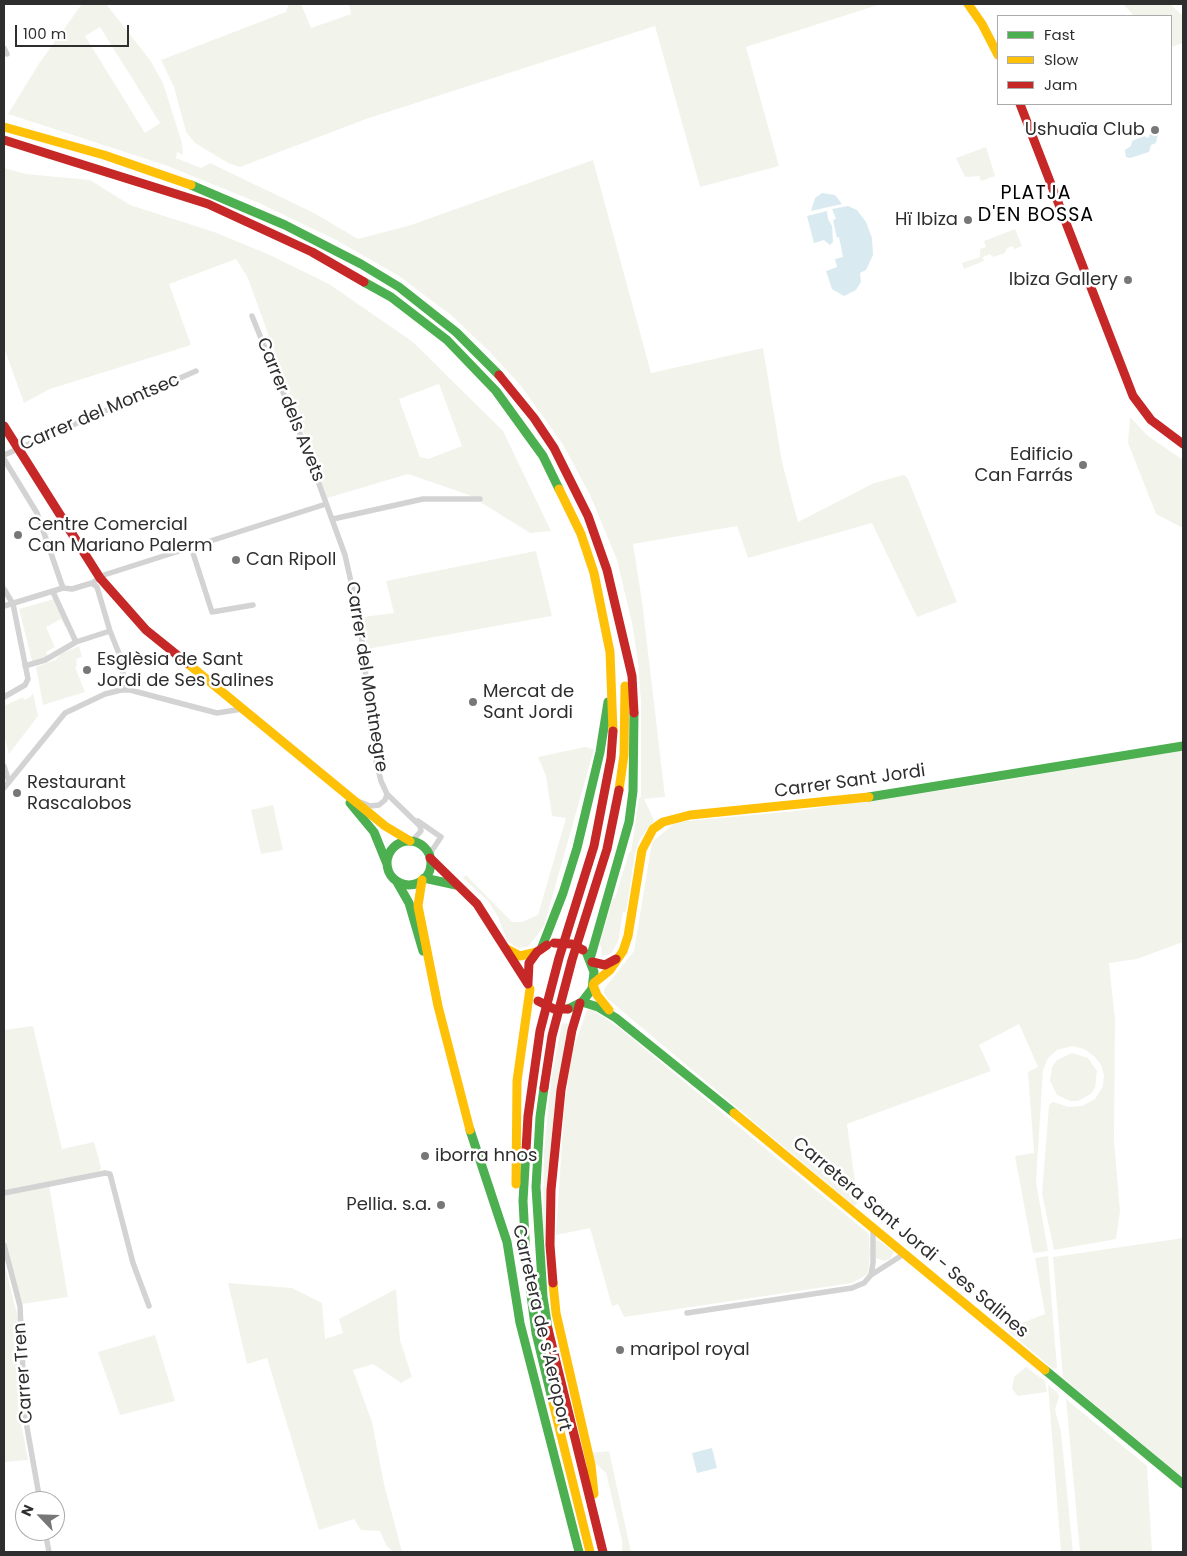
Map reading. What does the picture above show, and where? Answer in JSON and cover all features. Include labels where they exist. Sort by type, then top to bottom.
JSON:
[{"type":"main road","points":[[968,4],[988,33],[997,53]]},
{"type":"main road","points":[[1020,105],[1133,396],[1151,420],[1183,444]]},
{"type":"main road","points":[[4,119],[39,136]]},
{"type":"main road","points":[[4,126],[148,169],[212,192],[260,213],[361,264],[399,287],[444,321],[506,383],[554,448],[577,493],[607,570],[632,685],[635,721],[633,790],[629,822],[620,862],[591,961],[593,984],[581,1003],[572,1030],[561,1090],[551,1190],[550,1245],[556,1314],[590,1465],[598,1533]]},
{"type":"main road","points":[[4,140],[189,198],[281,237],[369,284],[417,316],[447,340],[496,390],[543,456],[565,497],[581,534],[594,573],[606,624],[613,676],[612,758],[603,810],[550,993],[532,1076],[525,1143],[524,1234],[536,1333],[590,1552]]},
{"type":"main road","points":[[4,148],[56,156]]},
{"type":"main road","points":[[4,426],[96,581],[146,630],[339,789],[385,826],[422,845],[488,918],[503,947],[538,1001],[554,1009],[568,1009],[581,1003]]},
{"type":"main road","points":[[603,1552],[557,1372],[546,1315],[539,1261],[536,1187],[540,1117],[552,1036],[572,960],[606,849],[620,787],[626,723],[626,692],[620,630]]},
{"type":"main road","points":[[524,1234],[518,1212],[516,1184],[516,1104],[529,987],[529,963],[540,950],[563,893],[577,848],[600,752],[613,676]]},
{"type":"main road","name":"Carrer Sant Jordi","points":[[593,984],[610,970],[620,956],[628,936],[642,850],[653,829],[662,822],[690,815],[786,808],[852,800],[1183,746]]},
{"type":"main road","points":[[339,789],[374,832],[392,877],[409,903],[426,954]]},
{"type":"main road","points":[[387,866],[390,851],[402,842],[411,841]]},
{"type":"main road","points":[[426,954],[418,906],[423,879],[430,869],[430,856]]},
{"type":"main road","points":[[396,881],[409,885],[423,879],[436,879],[459,886]]},
{"type":"main road","points":[[503,947],[520,956],[540,950],[554,943],[572,944],[582,950],[591,961],[605,965],[620,956]]},
{"type":"main road","name":"Carretera de s'Aeroport","points":[[426,954],[465,1113],[507,1242],[520,1323],[579,1552]]},
{"type":"main road","name":"Carretera Sant Jordi - Ses Salines","points":[[593,984],[602,1001],[616,1018]]},
{"type":"main road","name":"Carretera Sant Jordi - Ses Salines","points":[[581,1003],[598,1007],[616,1018],[1183,1484]]},
{"type":"street","name":"Carrer dels Avets","points":[[252,316],[326,504]]},
{"type":"street","name":"Carrer del Montsec","points":[[4,455],[196,371]]},
{"type":"street","points":[[4,459],[37,513],[63,588]]},
{"type":"street","points":[[333,519],[423,499],[480,499]]},
{"type":"street","name":"Carrer del Montnegre","points":[[326,504],[333,519],[354,586],[365,658],[371,737],[378,768],[387,794],[411,818],[441,837],[430,856]]},
{"type":"street","points":[[4,606],[63,588],[72,589],[191,547],[326,504]]},
{"type":"street","points":[[191,547],[212,612],[253,604]]},
{"type":"street","points":[[96,581],[110,631],[120,656],[124,679],[121,690]]},
{"type":"street","points":[[4,589],[13,604],[28,679],[25,684],[4,697]]},
{"type":"street","points":[[53,592],[76,642]]},
{"type":"street","points":[[25,666],[45,660],[76,642],[110,631]]},
{"type":"street","points":[[4,788],[65,713],[105,694],[121,690],[217,713],[242,709]]},
{"type":"street","points":[[4,766],[8,782]]},
{"type":"street","name":"Carrer del Montnegre","points":[[353,800],[375,806],[382,803],[387,794]]},
{"type":"street","points":[[411,818],[420,826],[421,831],[411,841]]},
{"type":"street","points":[[4,1193],[104,1173],[110,1174],[133,1263],[149,1306]]},
{"type":"street","points":[[871,1276],[873,1228]]},
{"type":"street","name":"Carrer Tren","points":[[4,1245],[20,1306],[25,1416],[38,1491]]},
{"type":"street","points":[[687,1313],[852,1288],[864,1283],[871,1276],[904,1254]]},
{"type":"shaded area","points":[[82,4],[106,4],[150,60],[163,83],[182,143],[183,155],[177,152],[176,158],[201,168],[210,163],[314,213],[358,239],[411,225],[593,160],[651,373],[763,348],[782,462],[798,522],[874,483],[904,475],[908,479],[957,602],[917,617],[872,523],[748,558],[737,526],[633,544],[642,601],[665,797],[644,799],[654,820],[640,839],[635,853],[626,912],[623,912],[618,942],[611,954],[602,956],[601,946],[599,945],[613,898],[615,898],[629,852],[631,852],[639,798],[641,797],[641,702],[638,661],[632,623],[617,560],[590,495],[562,443],[521,386],[489,351],[451,315],[399,276],[336,240],[259,203],[165,165],[8,114],[40,62]],"holes":[[[100,27],[160,123],[145,133],[85,36]]]},
{"type":"shaded area","points":[[289,4],[301,4],[311,28],[351,14],[349,4],[881,4],[746,47],[779,166],[700,187],[655,26],[366,119],[240,167],[228,163],[195,143],[186,132],[174,87],[161,60],[286,12]]},
{"type":"shaded area","points":[[1123,4],[1170,4],[1183,16],[1183,43],[1172,47],[1172,15],[1133,15]]},
{"type":"shaded area","points":[[1155,132],[1158,134],[1156,143],[1151,145],[1149,152],[1130,158],[1126,157],[1125,150],[1131,146],[1132,141],[1144,136],[1148,138],[1150,134]]},
{"type":"shaded area","points":[[986,147],[995,176],[981,181],[979,176],[965,177],[956,158]]},
{"type":"shaded area","points":[[4,168],[26,174],[90,180],[130,205],[214,232],[270,255],[329,284],[413,342],[503,431],[551,531],[530,533],[469,495],[408,474],[327,498],[248,278],[236,259],[169,284],[191,345],[50,389],[24,403],[4,348]],"holes":[[[439,384],[462,446],[428,459],[420,457],[399,399]]]},
{"type":"shaded area","points":[[822,193],[835,195],[842,204],[811,211],[815,198]]},
{"type":"shaded area","points":[[848,206],[857,210],[866,222],[872,238],[873,255],[866,270],[860,273],[861,282],[856,290],[844,296],[832,289],[826,271],[837,267],[835,259],[843,257],[833,220],[836,219],[832,209]]},
{"type":"shaded area","points":[[827,211],[828,219],[832,226],[833,242],[830,245],[824,240],[814,243],[807,216]]},
{"type":"shaded area","points":[[1015,229],[1022,246],[1015,249],[1012,246],[1006,249],[1005,253],[993,257],[990,254],[983,257],[984,261],[964,269],[962,263],[980,257],[980,249],[986,247],[984,241]]},
{"type":"shaded area","points":[[1130,417],[1148,436],[1183,460],[1183,528],[1156,514],[1128,443]]},
{"type":"shaded area","points":[[536,551],[552,616],[367,649],[363,617],[394,613],[386,581]]},
{"type":"shaded area","points":[[54,599],[68,626],[65,627],[61,619],[46,627],[55,647],[46,652],[47,656],[32,661],[19,609]]},
{"type":"shaded area","points":[[79,646],[82,657],[76,659],[77,666],[75,667],[85,692],[43,705],[36,667],[55,660],[61,654]]},
{"type":"shaded area","points":[[33,693],[38,716],[9,754],[4,735],[4,706],[23,697],[24,700]]},
{"type":"shaded area","points":[[585,747],[594,749],[544,926],[528,947],[517,948],[507,941],[498,917],[488,901],[463,878],[466,875],[512,922],[522,922],[538,915],[566,818],[552,816],[546,776],[538,757]]},
{"type":"shaded area","points":[[1183,750],[1183,942],[1137,959],[1109,963],[1115,1020],[1114,1141],[1120,1211],[1116,1239],[1054,1250],[1042,1194],[1049,1105],[1053,1102],[1069,1107],[1082,1106],[1095,1099],[1103,1086],[1104,1075],[1101,1065],[1095,1057],[1084,1049],[1072,1046],[1057,1050],[1048,1058],[1043,1070],[1036,1182],[1048,1251],[1033,1253],[1015,1156],[1034,1153],[1028,1072],[1038,1067],[1019,1024],[979,1045],[991,1071],[847,1124],[858,1203],[854,1206],[604,994],[604,989],[634,951],[652,842],[676,822],[796,811],[971,786]]},
{"type":"shaded area","points":[[273,805],[283,850],[261,854],[251,810]]},
{"type":"shaded area","points":[[587,1010],[593,1010],[618,1027],[869,1234],[868,1274],[852,1283],[624,1317],[618,1304],[612,1306],[590,1228],[556,1235],[564,1112],[571,1055]]},
{"type":"shaded area","points":[[562,1023],[569,1024],[546,1247],[543,1231],[544,1152],[551,1080]]},
{"type":"shaded area","points":[[33,1026],[62,1149],[94,1142],[101,1167],[100,1171],[4,1191],[4,1030]]},
{"type":"shaded area","points":[[1072,1053],[1088,1058],[1097,1071],[1095,1088],[1091,1094],[1078,1101],[1070,1101],[1057,1095],[1050,1081],[1052,1067],[1057,1060]]},
{"type":"shaded area","points":[[49,1185],[68,1297],[22,1304],[4,1235],[4,1196]]},
{"type":"shaded area","points":[[1183,1238],[1183,1478],[1063,1378],[1053,1257]]},
{"type":"shaded area","points":[[878,1240],[894,1252],[890,1259],[884,1261],[876,1258],[875,1242]]},
{"type":"shaded area","points":[[1048,1256],[1057,1368],[1053,1369],[1006,1329],[1045,1314],[1035,1258]]},
{"type":"shaded area","points":[[4,1262],[18,1318],[18,1407],[28,1460],[4,1462]]},
{"type":"shaded area","points":[[228,1283],[292,1288],[322,1303],[325,1339],[343,1333],[339,1319],[396,1289],[400,1340],[412,1377],[401,1383],[373,1364],[353,1370],[372,1422],[384,1484],[402,1552],[393,1552],[386,1545],[380,1531],[361,1530],[354,1519],[319,1530],[267,1358],[247,1364]]},
{"type":"shaded area","points":[[155,1335],[175,1401],[120,1415],[98,1352]]},
{"type":"shaded area","points":[[1026,1367],[1045,1381],[1047,1392],[1018,1396],[1012,1389],[1014,1377]]},
{"type":"shaded area","points":[[1048,1385],[1058,1393],[1059,1397],[1055,1410],[1061,1432],[1073,1552],[1061,1552]]},
{"type":"shaded area","points":[[1066,1399],[1147,1466],[1152,1552],[1080,1552]]},
{"type":"shaded area","points":[[712,1448],[717,1468],[697,1473],[692,1453]]},
{"type":"shaded area","points":[[609,1451],[631,1552],[622,1552],[622,1540],[606,1473],[594,1462],[591,1453]]},
{"type":"traffic: fast","points":[[191,185],[285,225],[361,264],[399,287],[456,332],[499,375]]},
{"type":"traffic: fast","points":[[364,282],[391,297],[447,340],[496,391],[543,456],[559,489]]},
{"type":"traffic: fast","points":[[542,947],[563,893],[577,848],[600,752],[608,702]]},
{"type":"traffic: fast","points":[[590,959],[629,822],[633,791],[634,713]]},
{"type":"traffic: fast","points":[[869,797],[1183,746]]},
{"type":"traffic: fast","points":[[350,803],[374,832],[387,864]]},
{"type":"traffic: fast","points":[[409,841],[421,845],[427,851],[431,863],[427,875],[421,881],[409,885],[397,881],[391,875],[387,863],[391,851],[397,845],[409,841]]},
{"type":"traffic: fast","points":[[424,878],[456,885]]},
{"type":"traffic: fast","points":[[397,882],[409,903],[423,951]]},
{"type":"traffic: fast","points":[[568,1009],[582,1002],[592,989],[594,972],[587,954]]},
{"type":"traffic: fast","points":[[582,1002],[598,1007],[616,1018],[734,1113]]},
{"type":"traffic: fast","points":[[544,1088],[540,1117],[536,1187],[543,1297],[548,1329]]},
{"type":"traffic: fast","points":[[470,1130],[507,1242],[520,1323],[579,1552]]},
{"type":"traffic: fast","points":[[526,1150],[523,1201],[526,1257],[536,1333],[552,1399]]},
{"type":"traffic: fast","points":[[1045,1370],[1183,1484]]},
{"type":"traffic: slow","points":[[968,4],[982,24],[997,53]]},
{"type":"traffic: slow","points":[[4,127],[104,155],[191,185]]},
{"type":"traffic: slow","points":[[559,489],[581,534],[594,573],[610,652],[613,731]]},
{"type":"traffic: slow","points":[[187,663],[385,826],[410,841]]},
{"type":"traffic: slow","points":[[619,790],[624,755],[625,686]]},
{"type":"traffic: slow","points":[[594,983],[610,970],[623,951],[628,936],[642,850],[653,829],[663,822],[690,815],[869,797]]},
{"type":"traffic: slow","points":[[422,880],[418,906],[438,1006],[470,1130]]},
{"type":"traffic: slow","points":[[505,948],[520,956],[537,952]]},
{"type":"traffic: slow","points":[[593,985],[597,995],[609,1010]]},
{"type":"traffic: slow","points":[[516,1184],[517,1081],[530,989]]},
{"type":"traffic: slow","points":[[734,1113],[1045,1370]]},
{"type":"traffic: slow","points":[[553,1283],[556,1313],[591,1465],[594,1494]]},
{"type":"traffic: slow","points":[[552,1399],[590,1552]]},
{"type":"traffic: jam","points":[[1020,105],[1133,396],[1151,420],[1183,444]]},
{"type":"traffic: jam","points":[[4,140],[208,204],[312,252],[364,282]]},
{"type":"traffic: jam","points":[[499,375],[534,418],[554,448],[588,516],[607,570],[632,676],[634,713]]},
{"type":"traffic: jam","points":[[4,426],[100,578],[146,630],[187,663]]},
{"type":"traffic: jam","points":[[526,1150],[528,1116],[540,1031],[559,958],[594,846],[611,758],[613,731]]},
{"type":"traffic: jam","points":[[544,1088],[552,1036],[572,960],[607,849],[619,790]]},
{"type":"traffic: jam","points":[[430,858],[477,904],[528,984]]},
{"type":"traffic: jam","points":[[554,943],[572,944],[583,950]]},
{"type":"traffic: jam","points":[[528,983],[529,963],[537,952],[547,945]]},
{"type":"traffic: jam","points":[[592,962],[605,965],[616,959]]},
{"type":"traffic: jam","points":[[538,1001],[554,1009],[568,1009]]},
{"type":"traffic: jam","points":[[553,1283],[550,1245],[551,1190],[561,1090],[572,1030],[580,1003]]},
{"type":"traffic: jam","points":[[548,1329],[603,1552]]},
{"type":"place","name":"Ushuaïa Club","points":[[1155,130]]},
{"type":"place","name":"Hï Ibiza","points":[[968,220]]},
{"type":"place","name":"Ibiza Gallery","points":[[1128,280]]},
{"type":"place","name":"Edificio Can Farrás","points":[[1083,465]]},
{"type":"place","name":"Centre Comercial Can Mariano Palerm","points":[[18,535]]},
{"type":"place","name":"Can Ripoll","points":[[236,560]]},
{"type":"place","name":"Esglèsia de Sant Jordi de Ses Salines","points":[[87,670]]},
{"type":"place","name":"Mercat de Sant Jordi","points":[[473,702]]},
{"type":"place","name":"Restaurant Rascalobos","points":[[17,793]]},
{"type":"place","name":"iborra hnos","points":[[425,1156]]},
{"type":"place","name":"Pellia. s.a.","points":[[441,1205]]},
{"type":"place","name":"maripol royal","points":[[620,1350]]},
{"type":"district","name":"PLATJA D'EN BOSSA","points":[[1036,205]]}]
